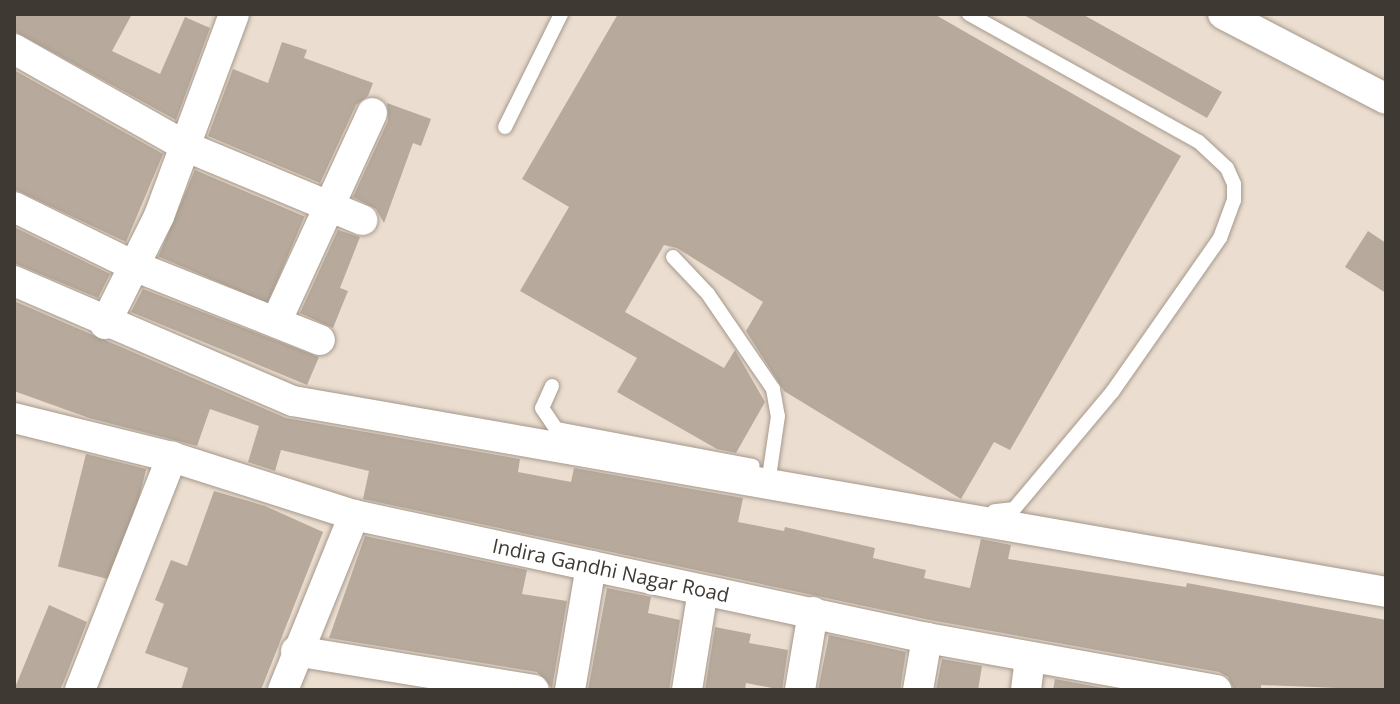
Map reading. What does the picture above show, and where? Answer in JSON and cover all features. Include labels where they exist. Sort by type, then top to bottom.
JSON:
[{"type":"street","points":[[105,324],[187,147],[234,14]]},
{"type":"street","points":[[1236,17],[1386,99]]},
{"type":"street","points":[[14,49],[187,147],[362,220]]},
{"type":"street","points":[[276,322],[372,113]]},
{"type":"street","points":[[14,207],[134,266],[320,340]]},
{"type":"street","points":[[14,281],[105,324],[293,401],[1386,592]]},
{"type":"street","name":"Indira Gandhi Nagar Road","points":[[14,418],[172,457],[354,515],[1158,685],[1216,690]]},
{"type":"street","points":[[80,690],[172,457]]},
{"type":"street","points":[[283,690],[296,651],[354,515]]},
{"type":"street","points":[[570,690],[591,566]]},
{"type":"street","points":[[687,690],[703,590]]},
{"type":"street","points":[[800,690],[813,612]]},
{"type":"street","points":[[918,690],[927,638]]},
{"type":"street","points":[[296,651],[534,690]]},
{"type":"street","points":[[1026,690],[1030,659]]},
{"type":"lane","points":[[505,127],[561,14]]},
{"type":"lane","points":[[552,386],[542,408],[556,429],[1007,513],[1113,391],[1220,238],[1234,200],[1234,184],[1227,168],[1199,142],[969,14]]},
{"type":"lane","points":[[673,257],[708,294],[773,389],[778,416],[770,470]]},
{"type":"building","points":[[14,14],[132,14],[112,51],[160,74],[185,17],[210,28],[176,120],[14,31]]},
{"type":"building","points":[[618,14],[934,14],[1181,156],[1010,450],[994,442],[961,499],[784,391],[746,331],[763,302],[677,248],[664,245],[625,312],[724,368],[735,350],[765,402],[736,453],[717,449],[617,392],[637,358],[520,291],[569,207],[522,179]]},
{"type":"building","points":[[1022,14],[1082,14],[1222,92],[1207,118]]},
{"type":"building","points":[[282,42],[307,50],[304,58],[373,83],[368,96],[356,105],[320,183],[208,136],[233,69],[268,83]]},
{"type":"building","points":[[14,70],[163,154],[126,242],[14,189]]},
{"type":"building","points":[[387,103],[431,119],[421,146],[413,143],[384,223],[376,209],[353,197],[388,121]]},
{"type":"building","points":[[195,170],[305,216],[268,303],[158,257]]},
{"type":"building","points":[[14,227],[110,274],[98,298],[14,263]]},
{"type":"building","points":[[338,230],[360,237],[340,288],[348,291],[333,328],[300,313]]},
{"type":"building","points":[[1368,231],[1386,243],[1386,293],[1345,267]]},
{"type":"building","points":[[143,289],[319,357],[307,385],[131,312]]},
{"type":"building","points":[[14,301],[286,418],[520,459],[518,472],[571,482],[574,468],[743,498],[738,522],[784,531],[785,527],[875,548],[873,558],[926,570],[924,578],[970,588],[981,539],[1011,545],[1008,559],[1186,587],[1187,583],[1386,620],[1386,690],[1261,685],[1261,690],[1234,690],[1228,677],[1219,672],[930,620],[363,499],[369,471],[281,450],[275,471],[248,462],[259,426],[210,409],[197,446],[89,418],[14,391]]},
{"type":"building","points":[[86,454],[146,469],[118,582],[58,567]]},
{"type":"building","points":[[214,491],[265,506],[323,532],[261,690],[181,690],[188,668],[145,653],[164,604],[155,600],[171,560],[187,566]]},
{"type":"building","points":[[365,536],[527,570],[522,594],[567,601],[552,688],[537,672],[329,638]]},
{"type":"building","points":[[607,588],[651,597],[648,613],[680,620],[669,690],[588,690]]},
{"type":"building","points":[[49,605],[87,622],[64,681],[60,690],[14,690]]},
{"type":"building","points":[[715,627],[751,634],[749,643],[788,650],[782,690],[746,683],[745,690],[705,690]]},
{"type":"building","points":[[829,635],[906,652],[900,690],[818,690]]},
{"type":"building","points":[[942,659],[982,666],[978,690],[936,690]]},
{"type":"building","points":[[1055,679],[1114,690],[1053,690]]}]
